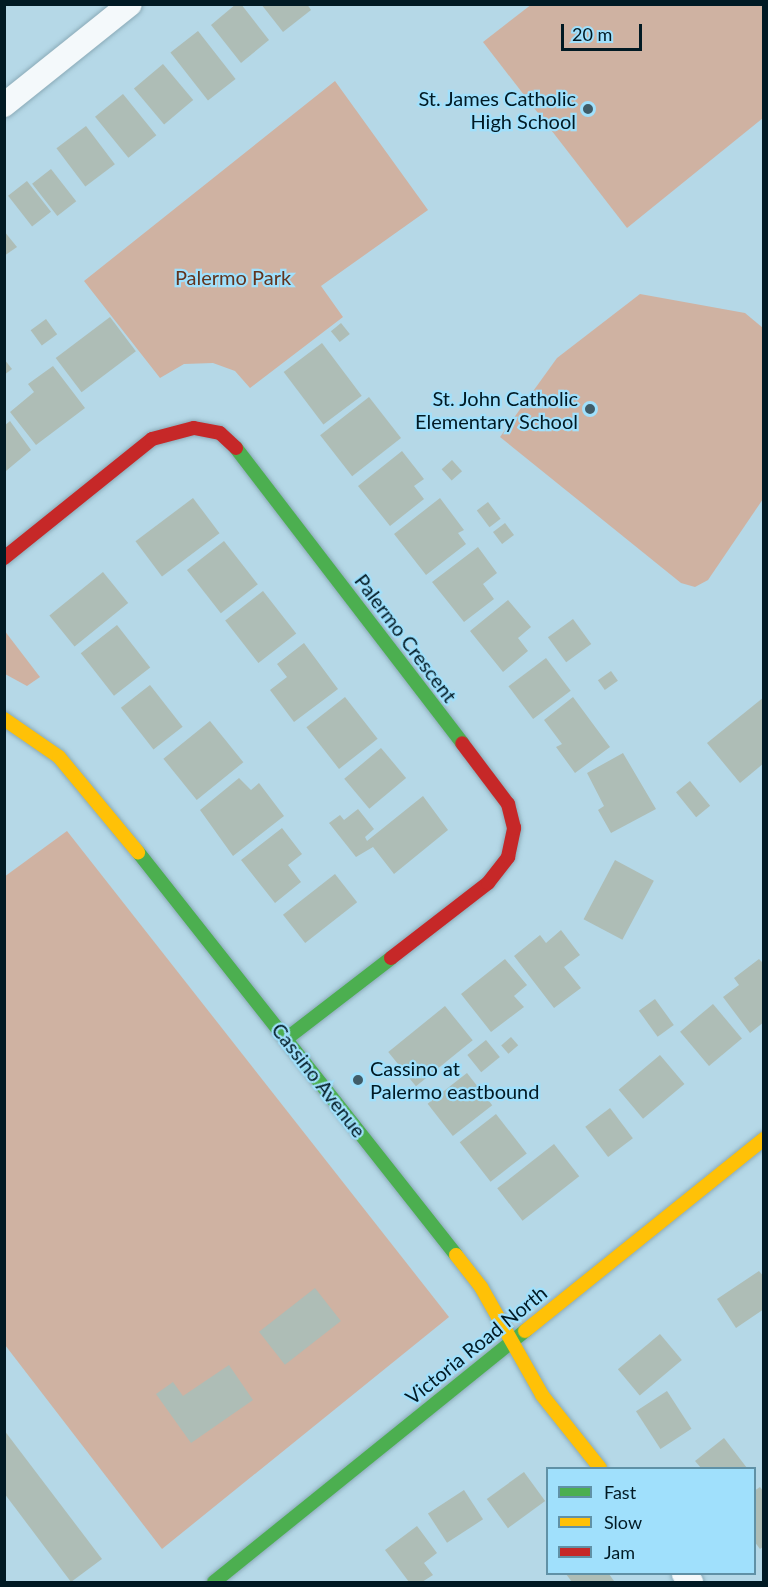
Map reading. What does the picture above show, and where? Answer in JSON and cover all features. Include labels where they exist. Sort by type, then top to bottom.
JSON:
[{"type":"street","points":[[4,105],[130,4]]},
{"type":"street","name":"Palermo Crescent","points":[[4,558],[152,439],[194,428],[220,433],[240,451],[508,804],[514,828],[508,857],[488,883],[286,1039]]},
{"type":"street","name":"Cassino Avenue","points":[[4,719],[59,757],[286,1039],[481,1287],[542,1395],[599,1467]]},
{"type":"street","name":"Victoria Road North","points":[[214,1582],[763,1141]]},
{"type":"green space","points":[[532,4],[763,5],[763,118],[627,228],[483,42]]},
{"type":"green space","name":"Palermo Park","points":[[335,81],[428,210],[321,286],[343,317],[250,388],[235,371],[213,363],[184,364],[160,378],[84,281]]},
{"type":"green space","points":[[640,294],[745,313],[763,328],[763,499],[708,580],[695,587],[681,583],[500,437],[557,358]]},
{"type":"green space","points":[[4,630],[40,677],[27,686],[5,674]]},
{"type":"green space","points":[[67,831],[449,1317],[162,1549],[5,1345],[4,877]]},
{"type":"building","points":[[236,4],[241,4],[269,40],[241,63],[211,25]]},
{"type":"building","points":[[261,4],[307,4],[311,10],[283,32]]},
{"type":"building","points":[[198,31],[236,79],[208,101],[170,53]]},
{"type":"building","points":[[163,64],[193,100],[164,124],[134,88]]},
{"type":"building","points":[[123,94],[156,135],[128,158],[95,117]]},
{"type":"building","points":[[86,126],[115,164],[85,187],[56,148]]},
{"type":"building","points":[[51,169],[76,201],[57,216],[32,184]]},
{"type":"building","points":[[27,181],[51,212],[32,227],[8,196]]},
{"type":"building","points":[[4,231],[17,247],[4,256]]},
{"type":"building","points":[[110,317],[136,351],[82,392],[56,358]]},
{"type":"building","points":[[46,319],[57,334],[42,346],[31,330]]},
{"type":"building","points":[[341,323],[350,334],[340,342],[331,331]]},
{"type":"building","points":[[322,343],[362,396],[323,425],[284,372]]},
{"type":"building","points":[[4,359],[12,369],[4,375]]},
{"type":"building","points":[[53,366],[85,408],[36,445],[10,412],[34,392],[28,384]]},
{"type":"building","points":[[369,397],[401,438],[352,476],[320,435]]},
{"type":"building","points":[[10,421],[31,450],[6,471],[4,426]]},
{"type":"building","points":[[402,451],[424,479],[414,486],[424,499],[390,526],[358,486]]},
{"type":"building","points":[[452,460],[462,471],[452,481],[442,469]]},
{"type":"building","points":[[193,498],[219,533],[162,576],[135,541]]},
{"type":"building","points":[[440,498],[464,530],[458,533],[466,544],[426,575],[394,534]]},
{"type":"building","points":[[488,502],[501,519],[489,527],[477,510]]},
{"type":"building","points":[[505,523],[514,535],[502,544],[493,532]]},
{"type":"building","points":[[224,541],[258,584],[221,613],[187,570]]},
{"type":"building","points":[[478,547],[497,573],[483,584],[494,599],[464,622],[432,582]]},
{"type":"building","points":[[103,572],[128,603],[75,647],[49,615]]},
{"type":"building","points":[[263,591],[296,634],[258,663],[225,621]]},
{"type":"building","points":[[508,600],[531,627],[518,638],[528,651],[503,672],[470,631]]},
{"type":"building","points":[[573,619],[591,644],[566,662],[548,637]]},
{"type":"building","points":[[117,625],[150,668],[114,696],[81,653]]},
{"type":"building","points":[[304,643],[338,689],[294,722],[270,690],[287,677],[277,664]]},
{"type":"building","points":[[546,658],[571,691],[533,719],[508,686]]},
{"type":"building","points":[[611,671],[618,681],[605,690],[598,680]]},
{"type":"building","points":[[150,685],[183,727],[153,750],[121,708]]},
{"type":"building","points":[[345,697],[378,739],[339,769],[306,727]]},
{"type":"building","points":[[573,697],[610,747],[575,773],[556,747],[562,744],[544,720]]},
{"type":"building","points":[[764,697],[764,763],[740,783],[707,743]]},
{"type":"building","points":[[210,721],[243,762],[197,800],[163,759]]},
{"type":"building","points":[[381,748],[406,778],[369,809],[344,779]]},
{"type":"building","points":[[623,753],[656,809],[611,833],[598,810],[604,806],[587,773]]},
{"type":"building","points":[[239,778],[251,790],[259,783],[284,816],[233,856],[200,810]]},
{"type":"building","points":[[690,781],[710,806],[696,817],[676,792]]},
{"type":"building","points":[[423,796],[448,830],[394,874],[373,847],[356,857],[329,823],[340,815],[344,820],[358,809],[374,829],[365,837],[367,841]]},
{"type":"building","points":[[282,828],[302,854],[288,865],[301,882],[275,903],[241,860]]},
{"type":"building","points":[[615,860],[654,881],[622,940],[584,919]]},
{"type":"building","points":[[335,874],[357,902],[305,943],[283,915]]},
{"type":"building","points":[[561,930],[580,955],[564,967],[581,988],[554,1008],[514,956],[540,935],[546,943]]},
{"type":"building","points":[[505,959],[527,985],[514,996],[524,1007],[491,1032],[461,994]]},
{"type":"building","points":[[759,959],[764,964],[764,1022],[750,1033],[723,997],[739,985],[734,978]]},
{"type":"building","points":[[655,999],[674,1025],[658,1037],[639,1011]]},
{"type":"building","points":[[713,1004],[742,1038],[709,1066],[680,1032]]},
{"type":"building","points":[[445,1006],[473,1040],[416,1086],[388,1052]]},
{"type":"building","points":[[511,1037],[518,1045],[508,1054],[501,1046]]},
{"type":"building","points":[[486,1040],[500,1057],[481,1072],[467,1055]]},
{"type":"building","points":[[660,1055],[684,1084],[643,1119],[619,1090]]},
{"type":"building","points":[[467,1073],[492,1105],[453,1136],[428,1104]]},
{"type":"building","points":[[610,1108],[633,1138],[608,1157],[585,1127]]},
{"type":"building","points":[[496,1114],[527,1153],[491,1182],[460,1142]]},
{"type":"building","points":[[554,1144],[579,1176],[523,1221],[497,1188]]},
{"type":"building","points":[[759,1271],[764,1277],[764,1309],[736,1328],[717,1299]]},
{"type":"building","points":[[315,1288],[341,1321],[285,1365],[259,1332]]},
{"type":"building","points":[[660,1334],[682,1360],[640,1395],[618,1369]]},
{"type":"building","points":[[229,1365],[253,1400],[191,1443],[156,1394],[173,1382],[183,1396]]},
{"type":"building","points":[[667,1391],[692,1429],[660,1449],[636,1411]]},
{"type":"building","points":[[4,1430],[102,1559],[71,1582],[4,1493]]},
{"type":"building","points":[[724,1438],[746,1467],[700,1467],[695,1461]]},
{"type":"building","points":[[524,1472],[545,1501],[508,1528],[487,1499]]},
{"type":"building","points":[[760,1487],[764,1492],[764,1546],[760,1549],[756,1544],[756,1490]]},
{"type":"building","points":[[464,1490],[483,1519],[447,1543],[428,1513]]},
{"type":"building","points":[[417,1526],[437,1553],[424,1563],[433,1575],[422,1582],[409,1582],[385,1550]]},
{"type":"building","points":[[567,1575],[610,1575],[614,1581],[572,1582]]},
{"type":"traffic: fast","points":[[236,448],[462,743]]},
{"type":"traffic: fast","points":[[138,852],[456,1255]]},
{"type":"traffic: fast","points":[[286,1039],[391,958]]},
{"type":"traffic: fast","points":[[214,1582],[525,1331]]},
{"type":"traffic: slow","points":[[4,719],[59,757],[138,852]]},
{"type":"traffic: slow","points":[[525,1331],[764,1139]]},
{"type":"traffic: slow","points":[[456,1255],[481,1287],[542,1395],[599,1467]]},
{"type":"traffic: jam","points":[[4,558],[152,439],[194,428],[220,433],[236,448]]},
{"type":"traffic: jam","points":[[391,958],[488,883],[508,857],[514,828],[508,804],[462,743]]},
{"type":"place","name":"St. James Catholic High School","points":[[588,109]]},
{"type":"place","name":"St. John Catholic Elementary School","points":[[590,409]]},
{"type":"place","name":"Cassino at Palermo eastbound","points":[[358,1080]]}]
